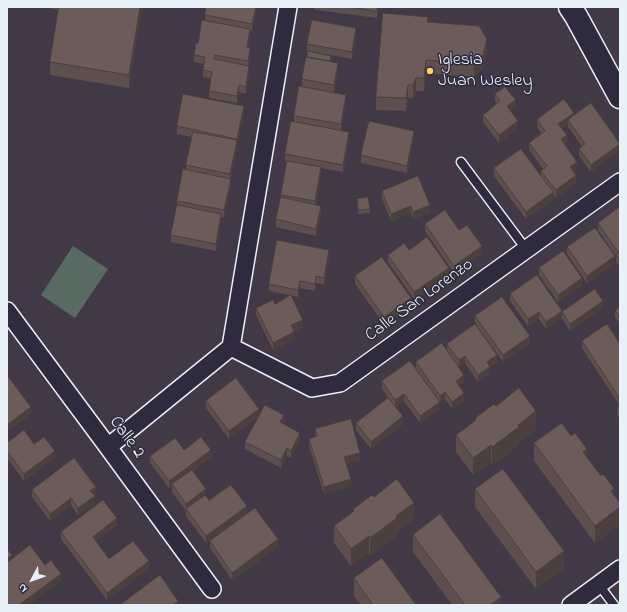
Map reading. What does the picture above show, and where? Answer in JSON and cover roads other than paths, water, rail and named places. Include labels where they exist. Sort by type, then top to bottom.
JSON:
[{"type":"main road","points":[[570,7],[620,97]]},
{"type":"street","points":[[108,447],[231,348],[288,7]]},
{"type":"street","name":"Calle San Lorenzo","points":[[231,348],[312,388],[340,383],[620,182]]},
{"type":"street","name":"Calle 2","points":[[7,311],[212,589]]},
{"type":"street","points":[[571,605],[620,569]]},
{"type":"lane","points":[[461,162],[526,249]]},
{"type":"lane","points":[[599,585],[614,605]]},
{"type":"place","name":"Iglesia Juan Wesley","points":[[430,71]]}]
